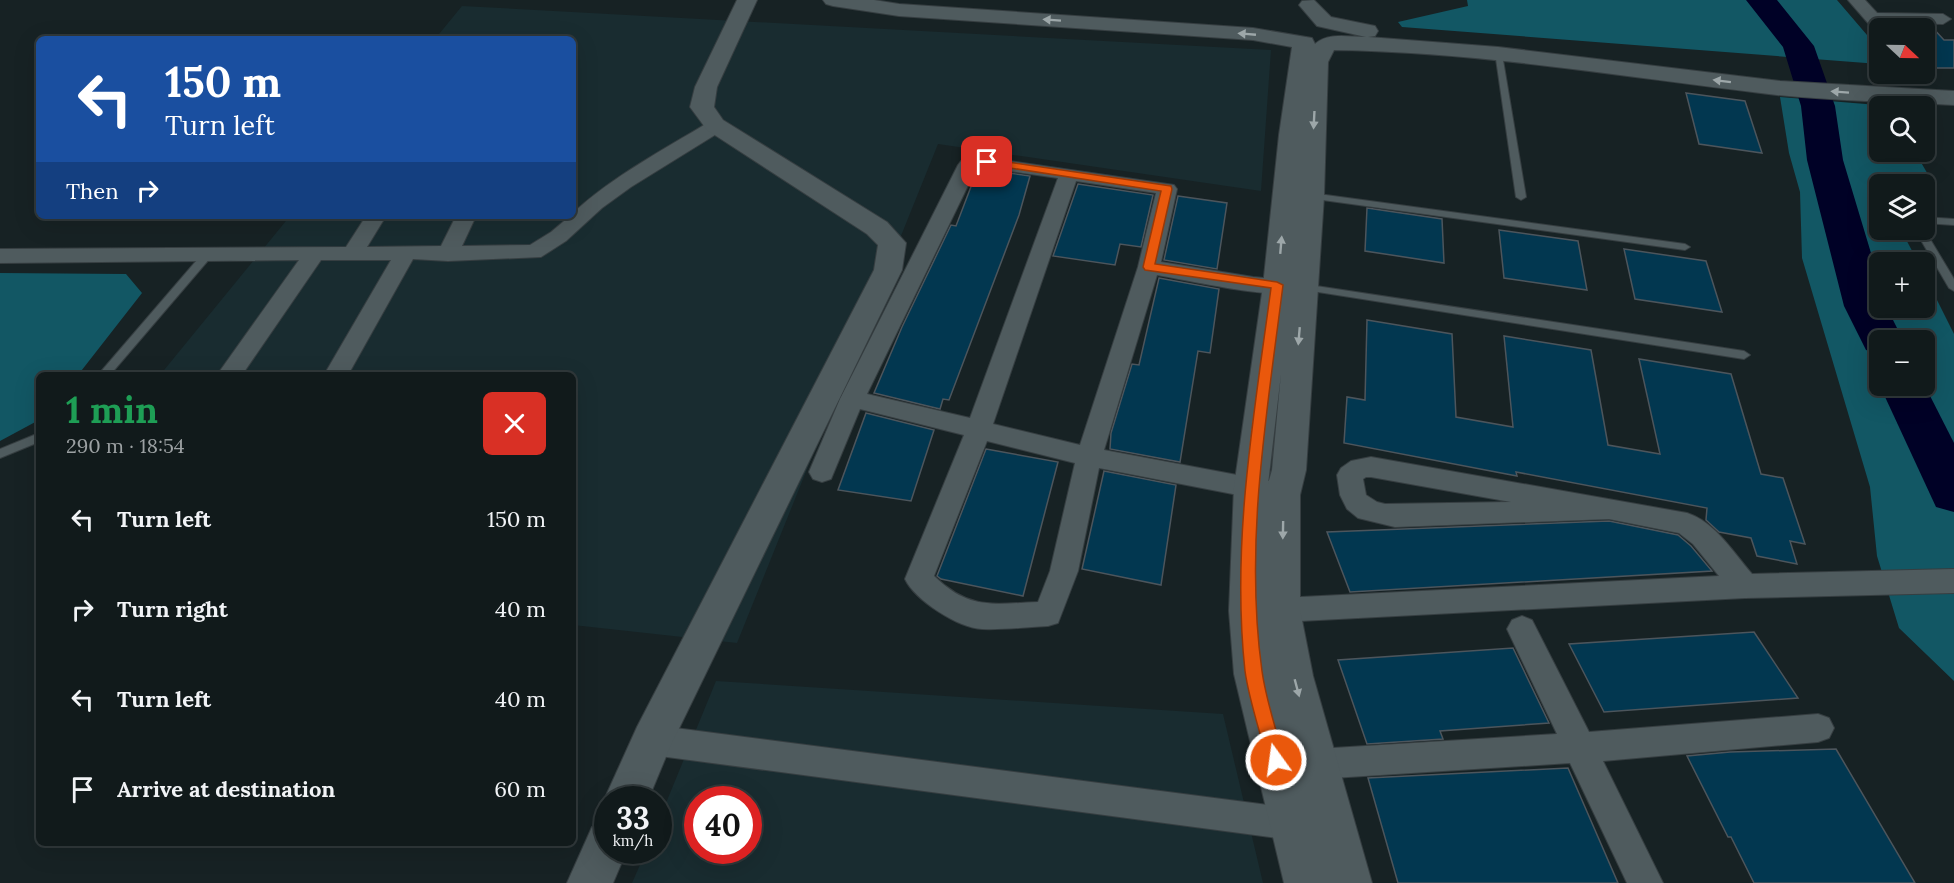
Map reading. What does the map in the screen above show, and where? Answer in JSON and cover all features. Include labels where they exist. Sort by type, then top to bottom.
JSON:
[{"type":"street","points":[[632,786],[652,740],[888,270],[892,243],[877,228],[716,126],[702,107],[706,87],[747,0]]},
{"type":"street","points":[[833,0],[864,2],[898,10],[1253,34],[1304,43],[1326,33],[1380,33],[1591,49],[1776,79],[1869,76]]},
{"type":"street","points":[[990,0],[1302,11],[1326,33],[1382,44],[1776,79],[1869,82]]},
{"type":"street","points":[[1856,0],[1872,18]]},
{"type":"street","points":[[1923,0],[1950,25]]},
{"type":"street","points":[[1302,11],[1285,29],[1290,37],[1304,43]]},
{"type":"street","points":[[1935,25],[1950,25]]},
{"type":"street","points":[[1326,33],[1317,62],[1311,196],[1290,286],[1251,487],[1248,611],[1272,628],[1293,676],[1350,883]]},
{"type":"street","points":[[1304,43],[1291,135],[1289,470],[1283,495],[1272,628],[1254,674],[1307,883]]},
{"type":"street","points":[[1935,81],[1954,79]]},
{"type":"street","points":[[1924,84],[1954,98]]},
{"type":"street","points":[[0,256],[533,252],[548,246],[596,204],[716,126]]},
{"type":"street","points":[[822,472],[852,399],[968,165],[975,162],[987,162],[1069,174],[1167,189],[1149,267],[1089,456],[1064,571],[1048,614],[979,617],[938,598],[919,579],[979,429],[1069,174]]},
{"type":"street","points":[[352,254],[373,219]]},
{"type":"street","points":[[448,254],[465,219]]},
{"type":"street","points":[[231,372],[314,254]]},
{"type":"street","points":[[338,372],[405,254]]},
{"type":"street","points":[[1149,267],[1290,286]]},
{"type":"street","points":[[852,399],[1089,456],[1283,495]]},
{"type":"street","points":[[1610,509],[1395,516],[1372,513],[1360,507],[1350,492],[1350,476],[1360,468],[1371,467],[1610,509],[1687,524],[1703,536],[1745,586]]},
{"type":"street","points":[[1272,628],[1745,586],[1954,581]]},
{"type":"street","points":[[1522,629],[1645,883]]},
{"type":"street","points":[[1317,764],[1580,748],[1818,728]]},
{"type":"street","points":[[652,740],[1292,824]]},
{"type":"street","points":[[590,883],[598,864]]},
{"type":"lane","points":[[1498,54],[1521,197]]},
{"type":"lane","points":[[1311,196],[1685,247]]},
{"type":"lane","points":[[1935,221],[1954,222]]},
{"type":"lane","points":[[1926,240],[1954,288]]},
{"type":"lane","points":[[107,372],[207,255]]},
{"type":"lane","points":[[1290,286],[1744,355]]},
{"type":"lane","points":[[0,454],[36,438]]},
{"type":"shaded area","points":[[1467,0],[1837,0],[1869,37],[1869,63],[1402,27],[1398,22],[1468,6]]},
{"type":"shaded area","points":[[462,6],[1271,50],[1261,191],[938,144],[737,643],[576,625],[576,372],[162,372],[288,219],[576,219],[576,36],[437,36]]},
{"type":"shaded area","points":[[1780,97],[1869,104],[1869,162],[1921,162],[1928,174],[1869,174],[1869,240],[1906,240],[1913,252],[1869,252],[1869,318],[1935,318],[1935,296],[1954,334],[1954,681],[1899,628],[1877,556],[1870,487],[1802,258],[1800,192],[1789,153]]},
{"type":"shaded area","points":[[0,273],[126,274],[142,293],[80,372],[36,372],[36,422],[0,441]]},
{"type":"shaded area","points":[[716,681],[1223,714],[1263,883],[632,883],[640,864],[672,864],[672,788]]},
{"type":"building","points":[[1935,30],[1944,40],[1954,40],[1954,68],[1935,68]]},
{"type":"building","points":[[1686,93],[1745,101],[1762,153],[1699,144]]},
{"type":"building","points":[[987,170],[1030,176],[1019,215],[949,400],[943,399],[940,409],[874,393],[902,327],[951,225],[956,226],[977,171]]},
{"type":"building","points":[[1078,184],[1153,195],[1141,247],[1120,244],[1115,265],[1053,256]]},
{"type":"building","points":[[1178,196],[1227,203],[1217,269],[1164,260]]},
{"type":"building","points":[[1367,208],[1442,219],[1444,263],[1365,251]]},
{"type":"building","points":[[1499,230],[1578,241],[1587,290],[1504,278]]},
{"type":"building","points":[[1624,249],[1706,261],[1722,312],[1635,299]]},
{"type":"building","points":[[1159,278],[1219,289],[1210,353],[1198,351],[1180,462],[1110,449],[1111,433],[1132,364],[1139,365]]},
{"type":"building","points":[[1367,320],[1452,334],[1456,417],[1513,427],[1504,336],[1591,350],[1608,445],[1660,454],[1639,359],[1731,374],[1761,474],[1783,478],[1805,544],[1790,541],[1797,564],[1757,556],[1751,538],[1719,532],[1706,520],[1707,508],[1516,472],[1517,476],[1344,443],[1347,397],[1365,400]]},
{"type":"building","points":[[866,413],[934,430],[911,501],[838,490]]},
{"type":"building","points":[[986,449],[1058,462],[1023,596],[941,579],[937,576]]},
{"type":"building","points":[[1104,471],[1176,485],[1161,585],[1082,569]]},
{"type":"building","points":[[1609,521],[1678,535],[1691,546],[1712,571],[1350,592],[1327,532]]},
{"type":"building","points":[[1754,632],[1798,698],[1604,712],[1569,644]]},
{"type":"building","points":[[1513,648],[1549,723],[1440,731],[1443,739],[1367,744],[1338,660]]},
{"type":"building","points":[[1836,749],[1915,883],[1754,883],[1687,756],[1730,752]]},
{"type":"building","points":[[1568,768],[1618,883],[1398,883],[1368,778]]},
{"type":"waterway","points":[[1761,0],[1798,46],[1818,106],[1825,160],[1865,306],[1876,330]]},
{"type":"waterway","points":[[1908,396],[1954,493]]},
{"type":"route","points":[[987,162],[1167,189],[1149,267],[1253,284],[1277,285],[1251,487],[1248,611],[1254,674],[1276,760]]}]
